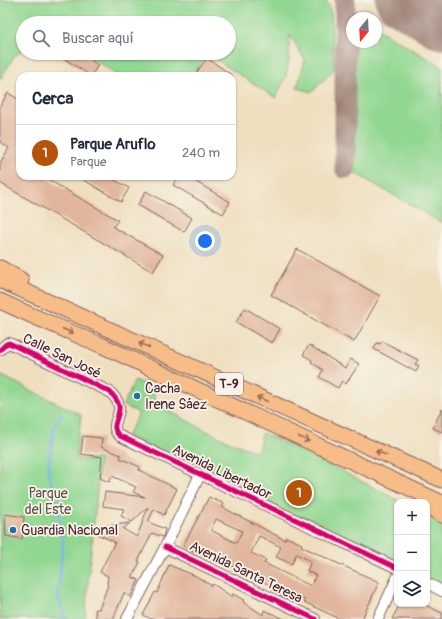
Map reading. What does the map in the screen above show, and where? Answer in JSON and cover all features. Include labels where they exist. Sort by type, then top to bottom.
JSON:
[{"type":"highway","points":[[0,268],[29,284],[42,300]]},
{"type":"highway","name":"T-9","points":[[0,280],[441,479]]},
{"type":"highway","name":"T-9","points":[[0,300],[110,349],[442,503]]},
{"type":"highway","points":[[0,310],[33,316]]},
{"type":"highway","points":[[384,476],[418,499]]},
{"type":"highway","points":[[430,507],[442,515]]},
{"type":"street","name":"Calle San José","points":[[0,350],[9,343],[110,392],[115,397]]},
{"type":"street","name":"Avenida Libertador","points":[[115,397],[119,406],[114,425],[116,433],[200,475],[394,567]]},
{"type":"street","points":[[131,618],[200,475]]},
{"type":"street","name":"Avenida Santa Teresa","points":[[166,546],[315,619]]},
{"type":"street","points":[[378,619],[394,584]]},
{"type":"street","points":[[430,584],[442,590]]},
{"type":"green space","points":[[0,0],[325,0],[329,6],[331,14],[334,69],[312,92],[297,88],[305,60],[290,35],[289,60],[286,75],[276,98],[216,60],[236,60],[236,16],[16,16],[16,55],[0,80]]},
{"type":"green space","points":[[382,32],[442,67],[442,223],[355,173],[355,48],[382,48]]},
{"type":"green space","points":[[95,60],[203,60],[196,72],[113,72]]},
{"type":"green space","name":"Parque del Este","points":[[0,375],[81,415],[76,459],[100,459],[85,619],[0,619]]},
{"type":"green space","points":[[135,380],[151,387],[157,404],[219,437],[258,452],[262,433],[319,459],[395,499],[394,499],[394,567],[127,436],[139,413],[123,405]]},
{"type":"green space","points":[[430,518],[442,524],[442,590],[430,584]]},
{"type":"building","points":[[67,60],[90,60],[98,65],[94,72],[85,72]]},
{"type":"building","points":[[206,60],[210,60],[227,72],[197,72]]},
{"type":"building","points":[[8,93],[16,98],[16,180],[49,180],[118,220],[113,227],[163,255],[153,272],[0,183],[0,163],[9,148],[0,142],[0,106]]},
{"type":"building","points":[[84,180],[114,180],[129,188],[121,202]]},
{"type":"building","points":[[176,180],[193,180],[230,202],[223,214],[173,185]]},
{"type":"building","points":[[146,191],[192,218],[184,232],[138,205]]},
{"type":"building","points":[[297,249],[380,296],[354,342],[271,295]]},
{"type":"building","points":[[245,308],[280,329],[272,343],[236,322]]},
{"type":"building","points":[[382,341],[418,360],[415,364],[419,366],[416,372],[374,349],[377,343],[380,344]]},
{"type":"building","points":[[309,345],[345,368],[351,359],[359,364],[346,384],[342,381],[338,388],[319,377],[323,370],[311,362],[312,360],[303,355]]},
{"type":"building","points":[[442,409],[442,432],[433,428]]},
{"type":"building","points":[[83,436],[102,438],[101,447],[121,455],[120,458],[140,467],[139,470],[177,489],[164,515],[154,509],[148,522],[165,529],[163,537],[152,533],[132,577],[139,580],[130,597],[124,593],[113,619],[96,619],[95,609],[99,609],[108,585],[108,576],[100,572],[115,542],[97,534],[106,526],[130,523],[123,529],[137,537],[148,507],[132,522],[121,516],[124,509],[103,506],[105,492],[145,497],[133,492],[136,487],[112,476],[109,482],[100,478],[102,457],[81,454]]},
{"type":"building","points":[[209,497],[224,504],[222,507],[285,540],[286,537],[302,544],[301,546],[379,582],[362,619],[340,619],[304,602],[305,600],[282,589],[281,590],[223,562],[222,563],[202,554],[201,555],[183,546]],"holes":[[[216,519],[242,531],[236,543],[211,530]],[[259,536],[281,547],[276,557],[292,564],[296,554],[311,561],[307,571],[316,575],[311,586],[264,563],[266,560],[251,553]]]},
{"type":"building","points":[[5,514],[24,517],[22,539],[6,536]]},
{"type":"building","points":[[169,565],[196,576],[212,586],[213,584],[232,597],[233,594],[244,600],[243,602],[263,615],[264,610],[284,619],[151,619],[143,615],[155,592],[157,593]]},
{"type":"building","points":[[398,607],[429,607],[442,613],[442,619],[392,619]]},
{"type":"waterway","points":[[61,414],[54,426],[48,471],[57,505],[63,541],[58,593],[64,619]]},
{"type":"taxiway","points":[[345,0],[345,168]]},
{"type":"runway","points":[[401,0],[442,24]]},
{"type":"cycle path","points":[[0,350],[9,343],[110,392],[117,400],[119,406],[115,429],[120,436],[394,567]]},
{"type":"cycle path","points":[[165,547],[315,619]]},
{"type":"place","name":"Cacha Irene Sáez","points":[[137,396]]},
{"type":"place","name":"Parque Aruflo","points":[[299,493]]},
{"type":"place","name":"Guardia Nacional","points":[[13,530]]}]
